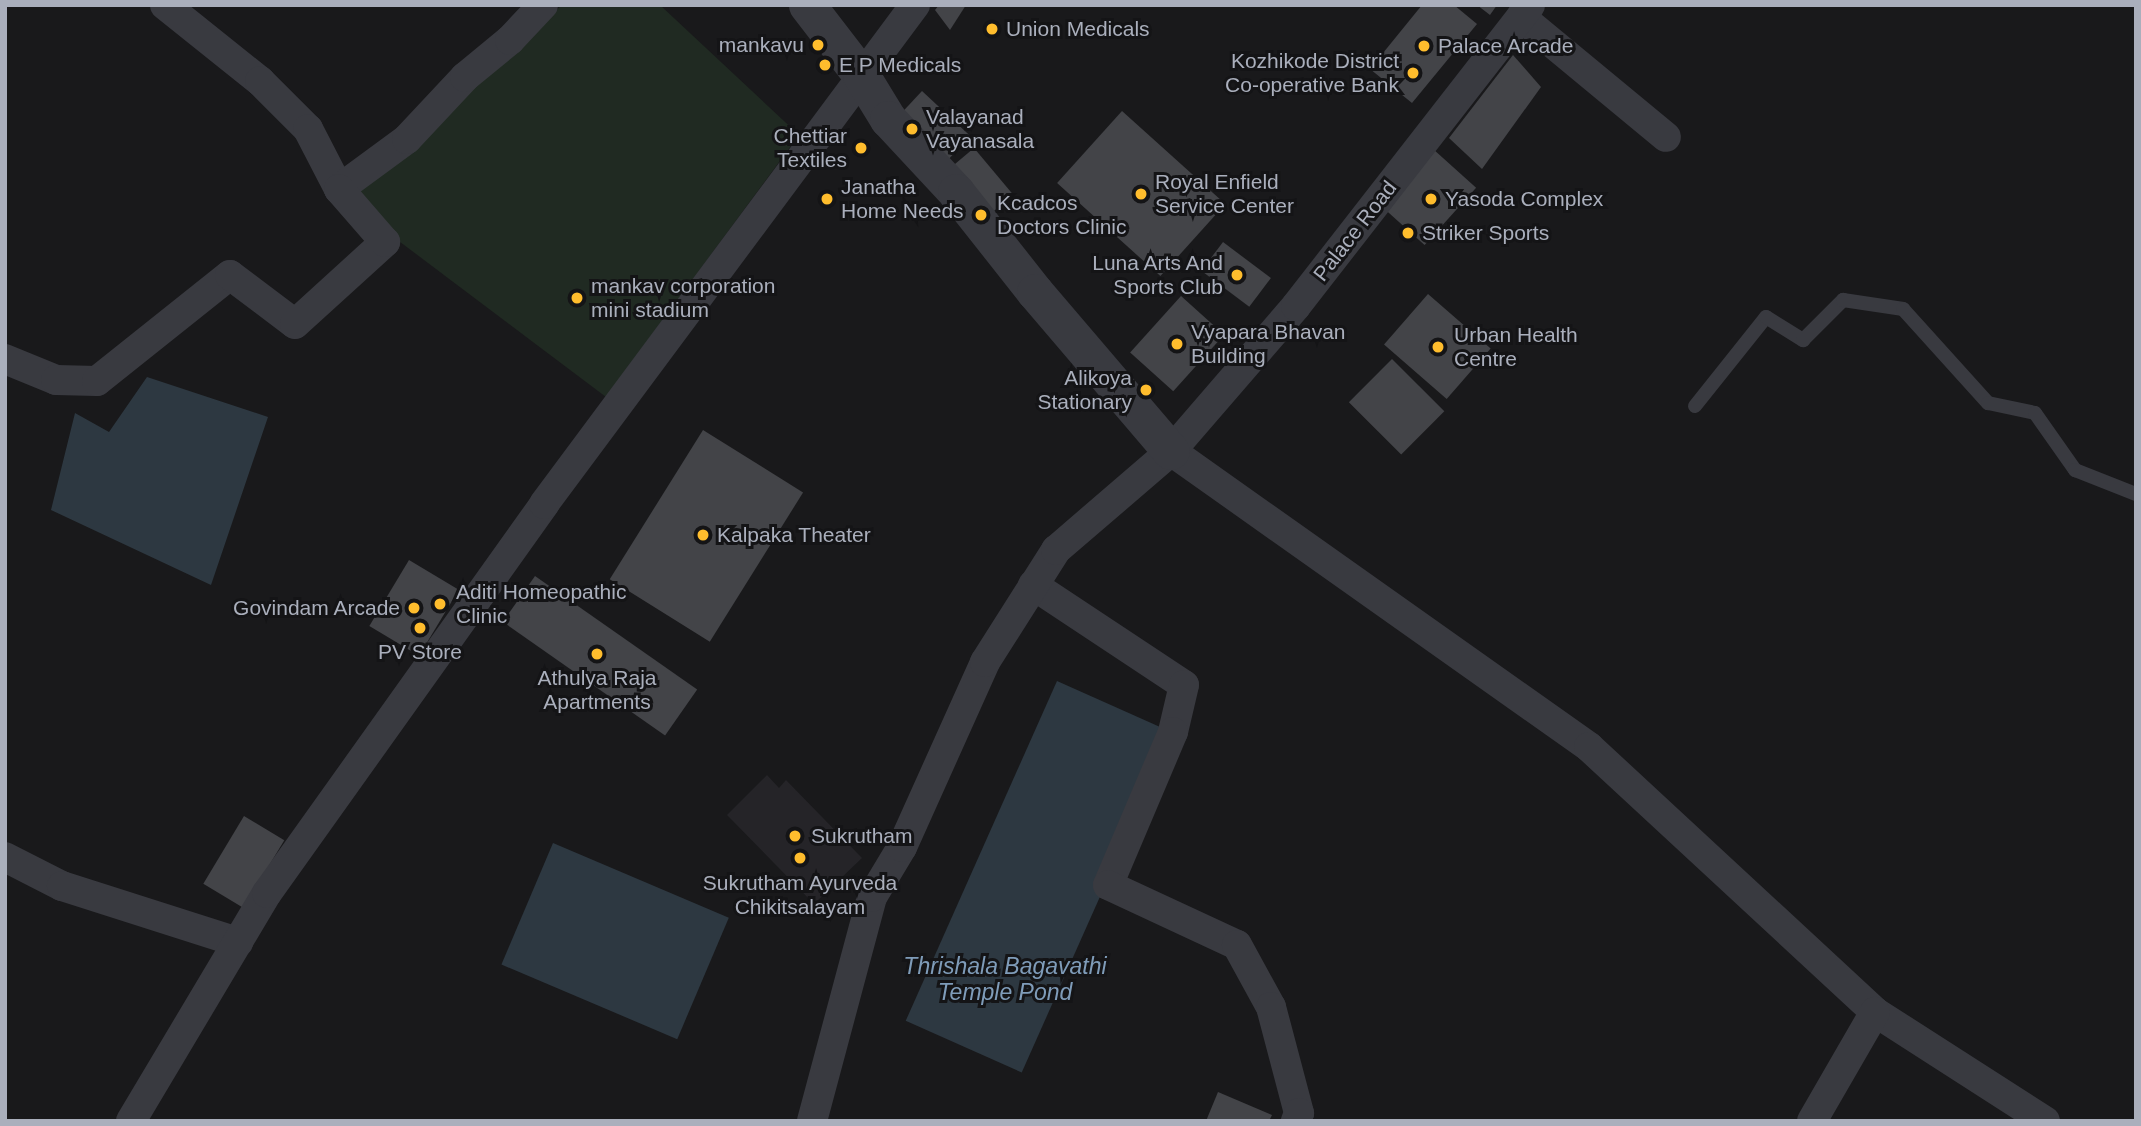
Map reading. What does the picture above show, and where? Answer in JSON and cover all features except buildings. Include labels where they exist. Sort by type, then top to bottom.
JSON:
[{"type":"street","points":[[5,359],[56,380],[97,381],[230,275],[295,324],[385,242],[339,189],[308,129],[260,81],[165,5]]},
{"type":"street","points":[[339,189],[407,139],[465,77],[510,40],[543,5]]},
{"type":"street","points":[[807,5],[861,75],[888,119],[956,192],[1035,292],[1171,450],[1589,747],[1875,1012],[2045,1121]]},
{"type":"street","points":[[131,1121],[268,893],[544,504],[915,5]]},
{"type":"street","points":[[1525,11],[1666,136]]},
{"type":"street","name":"Palace Road","points":[[812,1121],[872,897],[902,847],[985,662],[1033,585],[1056,550],[1171,450],[1296,306],[1525,11]]},
{"type":"street","points":[[1033,585],[1184,685],[1173,732],[1108,885],[1237,945],[1271,1007],[1300,1113],[1296,1121]]},
{"type":"street","points":[[5,857],[62,886],[238,942]]},
{"type":"street","points":[[1812,1121],[1875,1012]]},
{"type":"lane","points":[[1695,406],[1766,317],[1803,340],[1843,300],[1903,309],[1988,403],[2035,413],[2075,470],[2136,494]]},
{"type":"shaded area","name":"mankav corporation mini stadium","points":[[562,5],[660,5],[799,135],[606,397],[343,199]]},
{"type":"shaded area","name":"Sukrutham","points":[[767,775],[779,788],[786,780],[862,858],[814,904],[727,815]]},
{"type":"water","points":[[147,377],[268,417],[211,585],[51,510],[75,413],[109,432]]},
{"type":"water","name":"Thrishala Bagavathi Temple Pond","points":[[1057,681],[1173,733],[1022,1072],[906,1021]]},
{"type":"water","points":[[553,843],[729,918],[677,1039],[501,965]]},
{"type":"place","name":"Union Medicals","points":[[992,29]]},
{"type":"place","name":"mankavu","points":[[818,45]]},
{"type":"place","name":"Palace Arcade","points":[[1424,46]]},
{"type":"place","name":"E P Medicals","points":[[825,65]]},
{"type":"place","name":"Kozhikode District Co-operative Bank","points":[[1413,73]]},
{"type":"place","name":"Valayanad Vayanasala","points":[[912,129]]},
{"type":"place","name":"Chettiar Textiles","points":[[861,148]]},
{"type":"place","name":"Royal Enfield Service Center","points":[[1141,194]]},
{"type":"place","name":"Janatha Home Needs","points":[[827,199]]},
{"type":"place","name":"Yasoda Complex","points":[[1431,199]]},
{"type":"place","name":"Kcadcos Doctors Clinic","points":[[981,215]]},
{"type":"place","name":"Striker Sports","points":[[1408,233]]},
{"type":"place","name":"Luna Arts And Sports Club","points":[[1237,275]]},
{"type":"place","name":"mankav corporation mini stadium","points":[[577,298]]},
{"type":"place","name":"Vyapara Bhavan Building","points":[[1177,344]]},
{"type":"place","name":"Urban Health Centre","points":[[1438,347]]},
{"type":"place","name":"Alikoya Stationary","points":[[1146,390]]},
{"type":"place","name":"Kalpaka Theater","points":[[703,535]]},
{"type":"place","name":"Aditi Homeopathic Clinic","points":[[440,604]]},
{"type":"place","name":"Govindam Arcade","points":[[414,608]]},
{"type":"place","name":"PV Store","points":[[420,628]]},
{"type":"place","name":"Athulya Raja Apartments","points":[[597,654]]},
{"type":"place","name":"Sukrutham","points":[[795,836]]},
{"type":"place","name":"Sukrutham Ayurveda Chikitsalayam","points":[[800,858]]}]
